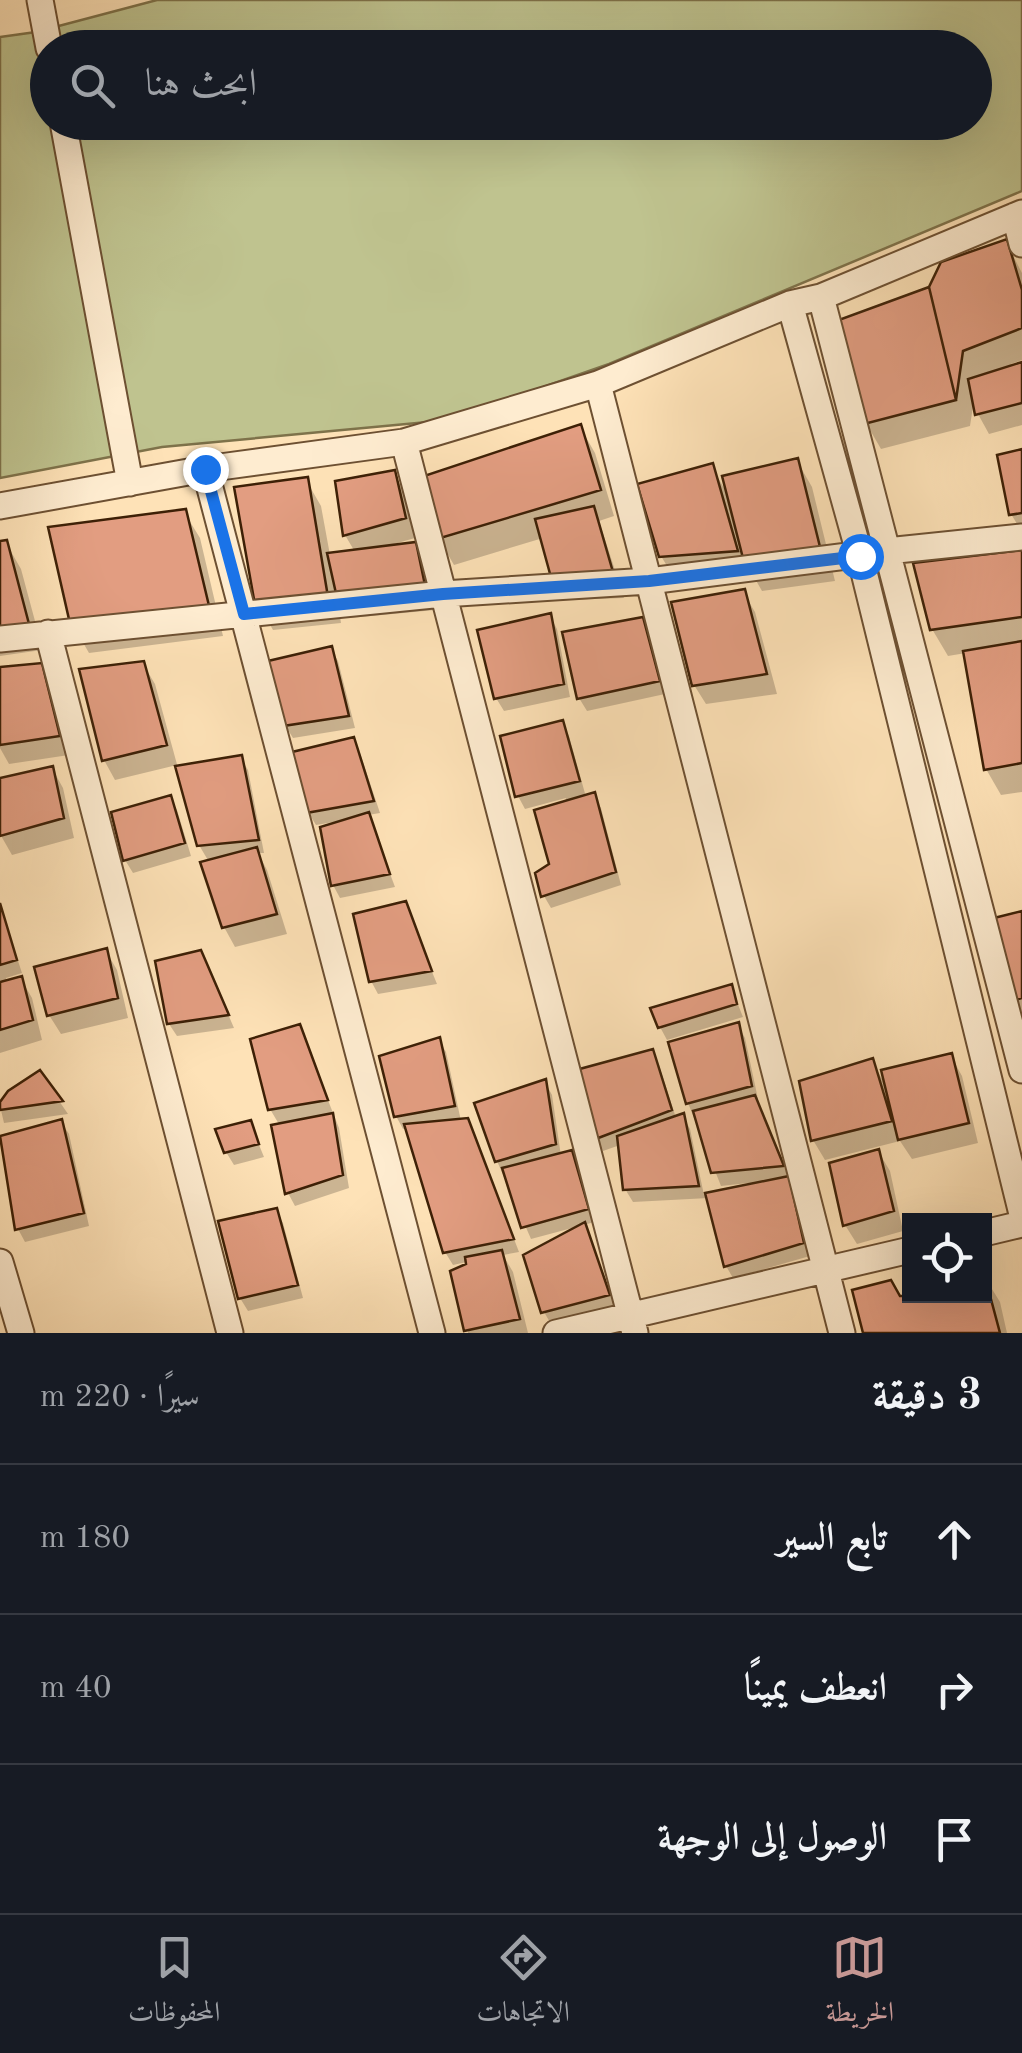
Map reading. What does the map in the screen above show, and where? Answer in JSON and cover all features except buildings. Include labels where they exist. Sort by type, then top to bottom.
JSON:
[{"type":"street","points":[[40,0],[46,30]]},
{"type":"street","points":[[66,140],[130,483]]},
{"type":"street","points":[[0,506],[205,469],[404,442],[598,384],[790,304],[821,297],[1018,214],[1022,244]]},
{"type":"street","points":[[821,297],[1022,1070]]},
{"type":"street","points":[[790,304],[860,556],[1022,1214]]},
{"type":"street","points":[[598,384],[842,1333]]},
{"type":"street","points":[[404,442],[632,1324]]},
{"type":"street","points":[[205,469],[432,1333]]},
{"type":"street","points":[[0,639],[443,594],[649,581],[887,550],[1022,538]]},
{"type":"street","points":[[48,634],[230,1333]]},
{"type":"street","points":[[992,1231],[1022,1224]]},
{"type":"street","points":[[556,1333],[632,1324],[902,1252]]},
{"type":"street","points":[[0,1262],[21,1333]]},
{"type":"green space","points":[[157,0],[1022,0],[1022,191],[609,364],[449,420],[162,447],[0,478],[0,37],[30,33],[30,140],[992,140],[992,30],[44,30]]},
{"type":"route","points":[[205,469],[244,614],[443,594],[649,581],[860,556]]}]
